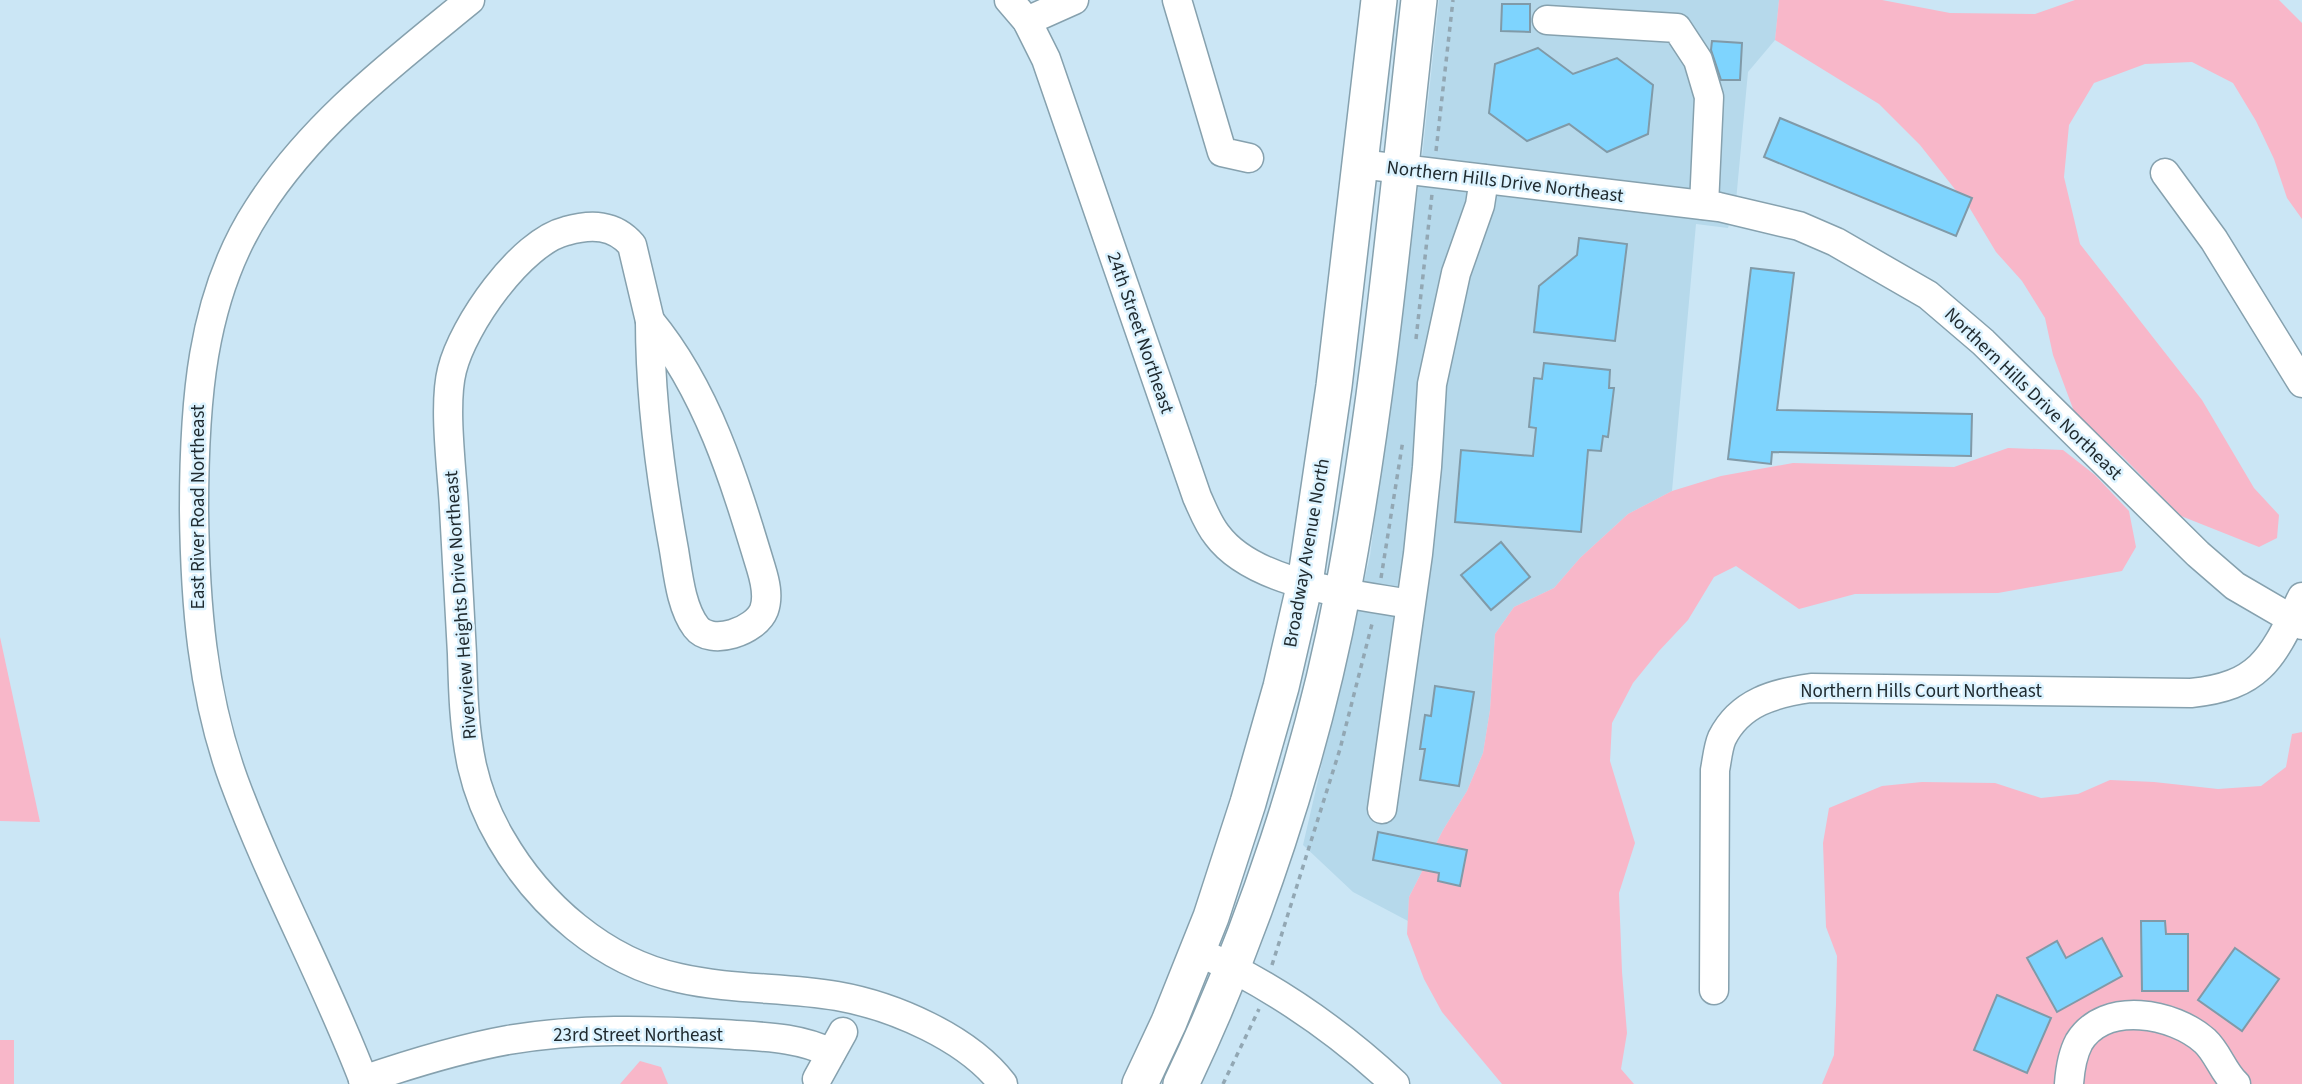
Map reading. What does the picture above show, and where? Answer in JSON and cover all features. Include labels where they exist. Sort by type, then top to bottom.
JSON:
[{"type":"main road","name":"Broadway Avenue North","points":[[1140,1084],[1169,1022],[1197,951],[1248,803],[1281,687],[1305,583],[1334,386],[1379,0]]},
{"type":"main road","name":"Broadway Avenue North","points":[[1181,1084],[1247,932],[1306,746],[1343,592],[1365,458],[1419,0]]},
{"type":"street","name":"East River Road Northeast","points":[[364,1082],[234,783],[216,718],[204,664],[196,600],[194,473],[197,408],[206,343],[214,311],[234,255],[256,212],[290,163],[342,108],[470,0]]},
{"type":"street","points":[[1018,11],[1074,0]]},
{"type":"street","points":[[1177,0],[1222,152],[1249,158]]},
{"type":"street","name":"24th Street Northeast","points":[[1018,11],[1046,59],[1204,513],[1216,535],[1250,565],[1274,575],[1343,592],[1410,604]]},
{"type":"street","points":[[1546,20],[1677,28],[1698,60],[1709,97],[1704,205]]},
{"type":"street","name":"Northern Hills Drive Northeast","points":[[1360,164],[1704,205],[1758,215],[1802,228],[1880,265],[1928,295],[1983,342],[2198,554],[2235,586],[2298,614]]},
{"type":"street","points":[[2165,173],[2214,240],[2302,383]]},
{"type":"street","points":[[1382,809],[1426,479],[1432,384],[1456,274],[1480,205],[1484,179]]},
{"type":"street","name":"Riverview Heights Drive Northeast","points":[[650,321],[681,360],[698,393],[722,453],[761,568],[765,584],[764,610],[759,618],[736,633],[708,635],[698,630],[685,604],[669,524],[655,422],[650,321],[632,244],[624,235],[610,228],[596,226],[557,233],[538,243],[520,260],[487,302],[470,328],[452,369],[450,428],[464,707],[472,764],[487,811],[512,857],[540,894],[580,929],[632,962],[678,978],[838,996],[867,1004],[902,1016],[954,1041],[986,1063],[1003,1084]]},
{"type":"street","name":"Northern Hills Court Northeast","points":[[1714,990],[1715,770],[1721,740],[1735,718],[1758,703],[1779,693],[1811,688],[2191,693],[2216,691],[2236,684],[2255,672],[2271,654],[2298,614]]},
{"type":"street","points":[[1197,951],[1265,984],[1314,1017],[1395,1084]]},
{"type":"street","points":[[2069,1084],[2071,1064],[2080,1042],[2095,1026],[2110,1017],[2137,1016],[2168,1020],[2187,1027],[2206,1042],[2220,1060],[2228,1077],[2236,1084]]},
{"type":"street","name":"23rd Street Northeast","points":[[364,1082],[475,1047],[579,1032],[696,1033],[790,1038],[812,1044],[837,1042],[817,1079]]},
{"type":"path","points":[[1437,149],[1453,0]]},
{"type":"path","points":[[1273,960],[1340,749],[1378,599]]},
{"type":"path","points":[[1223,1084],[1256,1018]]},
{"type":"shaded area","points":[[1439,0],[1779,0],[1775,40],[1748,72],[1736,201],[1728,228],[1696,224],[1672,491],[1628,514],[1580,558],[1554,588],[1514,607],[1495,634],[1490,710],[1483,753],[1467,791],[1443,830],[1409,897],[1408,921],[1353,892],[1303,845],[1370,556],[1422,158]]},
{"type":"shaded area","points":[[1779,0],[1882,0],[1950,13],[2035,14],[2075,0],[2279,0],[2302,23],[2302,219],[2287,198],[2274,159],[2256,121],[2233,83],[2192,62],[2145,64],[2094,83],[2069,125],[2064,177],[2080,244],[2202,400],[2254,488],[2279,515],[2277,538],[2259,547],[2181,516],[2123,457],[2075,414],[2053,355],[2045,318],[2022,281],[1996,252],[1969,207],[1920,145],[1879,104],[1775,40]]},
{"type":"shaded area","points":[[2008,448],[2063,450],[2095,475],[2129,511],[2136,547],[2122,571],[1998,593],[1855,594],[1799,609],[1736,566],[1714,577],[1688,620],[1633,683],[1612,723],[1610,761],[1635,843],[1619,893],[1627,1033],[1621,1069],[1634,1084],[1502,1084],[1442,1012],[1424,979],[1407,934],[1409,897],[1443,830],[1467,791],[1483,753],[1490,710],[1495,634],[1514,607],[1554,588],[1580,558],[1628,514],[1672,491],[1721,476],[1793,463],[1954,467]]},
{"type":"shaded area","points":[[0,637],[40,822],[0,821]]},
{"type":"shaded area","points":[[2302,732],[2302,1084],[1822,1084],[1834,1055],[1836,1004],[1837,956],[1826,927],[1823,843],[1829,808],[1882,786],[1922,782],[1995,783],[2041,798],[2078,794],[2110,780],[2218,789],[2261,786],[2286,767],[2292,734]]},
{"type":"shaded area","points":[[0,1040],[14,1040],[14,1084],[0,1084]]},
{"type":"shaded area","points":[[640,1061],[661,1067],[668,1084],[620,1084]]},
{"type":"building","points":[[1502,4],[1530,4],[1530,32],[1501,31]]},
{"type":"building","points":[[1712,41],[1742,43],[1740,80],[1721,80],[1711,50]]},
{"type":"building","points":[[1538,48],[1573,74],[1617,58],[1653,85],[1648,134],[1607,152],[1569,124],[1527,141],[1489,113],[1495,64]]},
{"type":"building","points":[[1780,118],[1972,198],[1956,236],[1764,157]]},
{"type":"building","points":[[1579,238],[1627,244],[1615,341],[1534,332],[1539,286],[1577,255]]},
{"type":"building","points":[[1751,268],[1794,273],[1777,410],[1972,414],[1971,456],[1772,452],[1771,464],[1728,459]]},
{"type":"building","points":[[1544,363],[1610,370],[1609,388],[1614,388],[1608,437],[1603,436],[1601,451],[1588,450],[1581,532],[1455,522],[1461,450],[1533,456],[1536,428],[1529,427],[1534,378],[1542,379]]},
{"type":"building","points":[[1501,542],[1530,577],[1491,610],[1461,575]]},
{"type":"building","points":[[1435,686],[1474,692],[1459,786],[1420,780],[1425,749],[1420,749],[1425,715],[1431,716]]},
{"type":"building","points":[[1378,832],[1467,850],[1460,886],[1438,881],[1439,873],[1373,860]]},
{"type":"building","points":[[2141,921],[2165,921],[2166,934],[2188,934],[2188,991],[2142,991]]},
{"type":"building","points":[[2102,938],[2122,976],[2057,1012],[2027,958],[2057,941],[2066,958]]},
{"type":"building","points":[[2235,948],[2279,979],[2242,1031],[2198,1000]]},
{"type":"building","points":[[1997,995],[2051,1018],[2027,1073],[1974,1050]]}]
